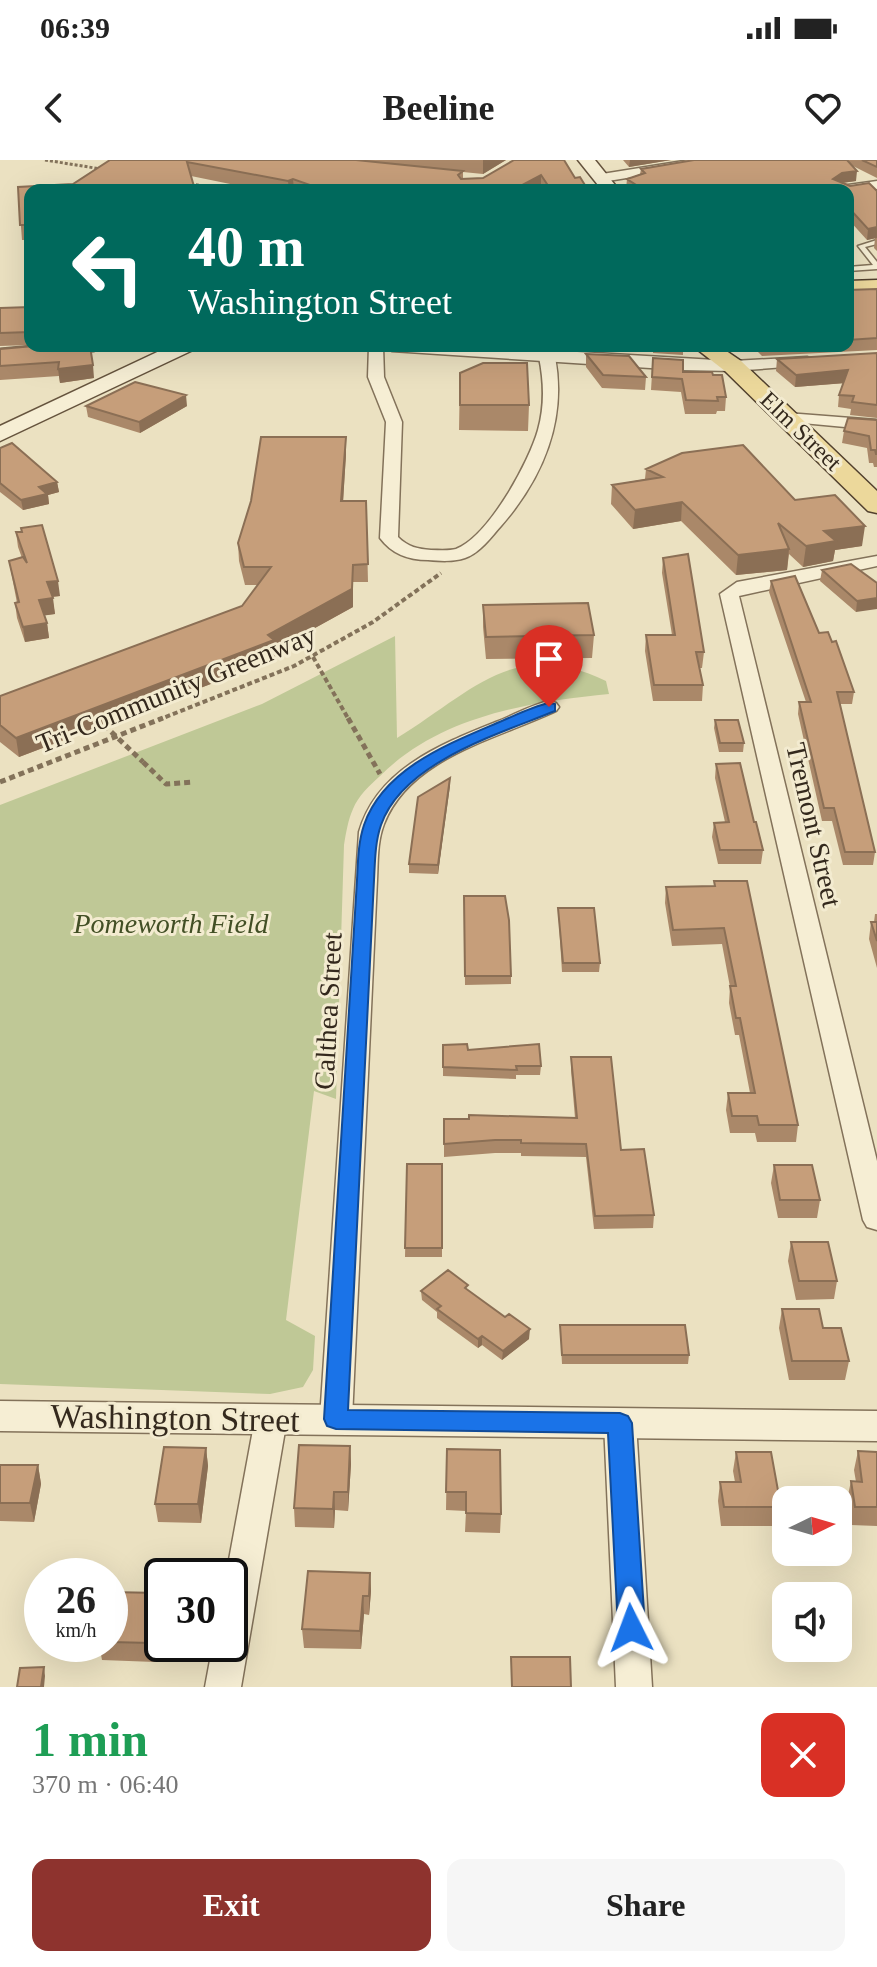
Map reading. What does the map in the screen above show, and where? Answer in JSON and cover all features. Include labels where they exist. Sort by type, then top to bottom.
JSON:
[{"type":"main road","points":[[586,160],[607,184]]},
{"type":"main road","points":[[854,287],[877,286]]},
{"type":"main road","points":[[0,434],[173,352]]},
{"type":"main road","name":"Elm Street","points":[[720,354],[877,505]]},
{"type":"street","points":[[607,184],[712,160]]},
{"type":"street","points":[[854,188],[877,185]]},
{"type":"street","points":[[0,354],[24,352]]},
{"type":"street","points":[[375,352],[372,364],[375,379],[392,411],[394,422],[389,538],[402,550],[426,556],[459,554],[467,549],[499,519],[525,483],[546,431],[549,393],[547,357]]},
{"type":"street","points":[[477,352],[547,357],[720,354],[830,360]]},
{"type":"street","points":[[787,418],[877,425]]},
{"type":"street","name":"Tremont Street","points":[[877,561],[737,588],[729,594],[877,1220]]},
{"type":"street","name":"Calthea Street","points":[[336,1419],[368,841],[380,810],[398,788],[444,752],[549,707]]},
{"type":"street","name":"Washington Street","points":[[0,1416],[877,1426]]},
{"type":"street","points":[[223,1687],[271,1419]]},
{"type":"street","points":[[620,1423],[634,1687]]},
{"type":"lane","points":[[877,242],[861,246],[877,266]]},
{"type":"lane","points":[[854,268],[877,266]]},
{"type":"path","points":[[45,160],[110,171]]},
{"type":"path","points":[[184,183],[190,184]]},
{"type":"path","name":"Tri-Community Greenway","points":[[0,782],[219,698],[313,657],[409,599],[442,572]]},
{"type":"path","points":[[313,657],[372,764],[398,788]]},
{"type":"path","points":[[104,725],[166,784],[193,782]]},
{"type":"green space","name":"Pomeworth Field","points":[[395,636],[397,738],[472,688],[495,675],[519,667],[545,664],[574,669],[606,681],[609,694],[517,708],[458,726],[404,756],[368,787],[353,809],[344,845],[336,1099],[314,1091],[286,1320],[315,1336],[313,1370],[303,1387],[270,1394],[0,1384],[0,805],[262,704]]},
{"type":"building","points":[[110,160],[356,160],[463,171],[458,175],[461,179],[483,178],[514,160],[564,160],[575,178],[580,177],[584,184],[547,184],[541,175],[524,184],[307,184],[187,162],[193,184],[73,184]]},
{"type":"building","points":[[694,160],[847,160],[857,171],[842,173],[833,179],[845,184],[635,184],[627,179],[645,173],[641,169]]},
{"type":"building","points":[[862,160],[877,160],[877,167]]},
{"type":"building","points":[[869,183],[877,191],[877,227],[868,229],[854,214],[854,185]]},
{"type":"building","points":[[18,187],[24,187],[24,225],[20,225]]},
{"type":"building","points":[[877,289],[877,338],[854,340],[854,290]]},
{"type":"building","points":[[24,307],[24,332],[0,333],[0,308]]},
{"type":"building","points":[[24,347],[24,352],[91,352],[93,365],[58,369],[59,362],[0,366],[0,349]]},
{"type":"building","points":[[877,353],[877,405],[852,402],[854,396],[839,395],[848,370],[796,375],[777,359]]},
{"type":"building","points":[[586,354],[629,356],[646,377],[603,375]]},
{"type":"building","points":[[653,358],[683,360],[683,372],[722,375],[726,397],[717,397],[718,401],[686,400],[682,379],[652,377]]},
{"type":"building","points":[[483,363],[527,363],[529,405],[460,405],[460,373]]},
{"type":"building","points":[[135,382],[186,395],[139,422],[86,406]]},
{"type":"building","points":[[848,418],[877,420],[877,454],[871,450],[869,436],[844,431]]},
{"type":"building","points":[[261,437],[346,437],[341,501],[366,501],[368,564],[353,565],[352,589],[268,635],[274,640],[16,738],[0,725],[0,696],[242,606],[271,567],[244,567],[238,543],[251,501]]},
{"type":"building","points":[[12,443],[57,482],[39,487],[47,494],[21,500],[0,483],[0,448]]},
{"type":"building","points":[[743,445],[795,500],[835,495],[865,526],[824,531],[836,541],[806,546],[778,523],[789,549],[738,555],[682,502],[635,510],[612,485],[663,477],[646,469],[682,453]]},
{"type":"building","points":[[42,525],[58,581],[47,582],[53,598],[39,600],[47,623],[23,627],[15,603],[19,602],[9,561],[23,557],[27,563],[16,532],[22,532],[21,528]]},
{"type":"building","points":[[688,554],[704,652],[696,652],[703,685],[654,685],[646,635],[675,635],[663,558]]},
{"type":"building","points":[[851,564],[877,583],[877,598],[857,601],[822,570]]},
{"type":"building","points":[[795,576],[819,633],[828,632],[832,642],[836,641],[854,692],[837,692],[875,852],[845,852],[834,808],[824,808],[799,702],[811,702],[771,581]]},
{"type":"building","points":[[588,603],[594,635],[486,637],[483,605]]},
{"type":"building","points":[[715,720],[738,720],[744,743],[720,743]]},
{"type":"building","points":[[740,763],[763,850],[720,850],[714,823],[729,822],[716,764]]},
{"type":"building","points":[[450,778],[438,865],[409,864],[418,797]]},
{"type":"building","points":[[714,881],[747,881],[798,1125],[759,1125],[757,1116],[732,1116],[728,1093],[755,1093],[740,1018],[736,1018],[730,986],[736,986],[724,928],[673,930],[666,887],[715,886]]},
{"type":"building","points":[[464,896],[505,896],[511,976],[465,976]]},
{"type":"building","points":[[558,908],[594,908],[600,963],[563,963]]},
{"type":"building","points":[[871,922],[877,922],[877,941]]},
{"type":"building","points":[[467,1044],[468,1050],[539,1044],[541,1066],[516,1066],[517,1070],[443,1067],[443,1045]]},
{"type":"building","points":[[571,1057],[611,1057],[621,1150],[644,1149],[654,1215],[595,1216],[586,1144],[495,1140],[444,1144],[444,1119],[469,1119],[469,1115],[577,1118]]},
{"type":"building","points":[[407,1164],[442,1164],[442,1248],[405,1248]]},
{"type":"building","points":[[774,1165],[812,1165],[820,1200],[780,1200]]},
{"type":"building","points":[[791,1242],[828,1242],[837,1281],[799,1281]]},
{"type":"building","points":[[448,1270],[468,1285],[465,1288],[505,1317],[509,1314],[530,1329],[503,1351],[482,1336],[478,1339],[437,1309],[441,1306],[421,1291]]},
{"type":"building","points":[[782,1309],[819,1309],[823,1328],[841,1328],[849,1361],[792,1361]]},
{"type":"building","points":[[560,1325],[685,1325],[689,1355],[562,1355]]},
{"type":"building","points":[[299,1445],[350,1446],[348,1492],[334,1492],[333,1509],[294,1508]]},
{"type":"building","points":[[164,1447],[206,1448],[198,1504],[155,1504]]},
{"type":"building","points":[[447,1449],[500,1450],[501,1514],[466,1513],[466,1492],[446,1492]]},
{"type":"building","points":[[858,1451],[877,1452],[877,1507],[855,1507],[851,1481],[862,1482]]},
{"type":"building","points":[[736,1452],[771,1452],[777,1486],[772,1486],[772,1507],[724,1507],[720,1482],[741,1482]]},
{"type":"building","points":[[0,1465],[38,1465],[30,1503],[0,1503]]},
{"type":"building","points":[[308,1571],[370,1573],[369,1596],[363,1596],[360,1631],[302,1629]]},
{"type":"building","points":[[128,1592],[144,1593],[144,1643],[128,1642]]},
{"type":"building","points":[[511,1657],[570,1657],[571,1687],[512,1687]]},
{"type":"building","points":[[44,1667],[41,1687],[17,1687],[20,1668]]},
{"type":"route","points":[[549,707],[444,752],[402,783],[386,800],[373,823],[368,841],[365,880],[336,1419],[620,1423],[631,1628]]}]
